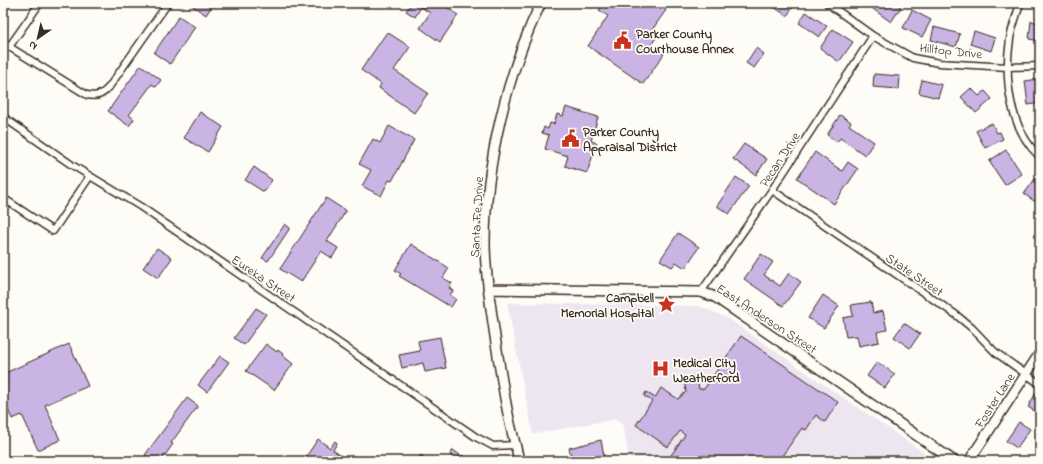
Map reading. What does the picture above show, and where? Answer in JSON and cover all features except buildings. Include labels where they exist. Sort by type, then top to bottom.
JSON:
[{"type":"street","points":[[9,47],[40,3]]},
{"type":"street","points":[[3,43],[47,68],[87,95],[100,95],[109,87],[168,3]]},
{"type":"street","name":"Santa Fe Drive","points":[[519,461],[508,415],[488,289],[485,244],[487,202],[492,159],[509,87],[519,54],[541,3]]},
{"type":"street","name":"Hilltop Drive","points":[[827,3],[873,36],[913,58],[939,63],[1040,66]]},
{"type":"street","points":[[1020,3],[1010,38],[1008,66],[1009,94],[1018,124],[1029,147],[1040,157]]},
{"type":"street","name":"Pecan Drive","points":[[701,292],[772,190],[873,36]]},
{"type":"street","name":"Eureka Street","points":[[3,116],[90,176],[141,207],[476,437],[493,446],[516,444]]},
{"type":"street","points":[[3,198],[53,231],[90,176]]},
{"type":"street","name":"State Street","points":[[772,190],[955,314],[972,328],[995,352],[1040,384]]},
{"type":"street","name":"East Anderson Street","points":[[488,289],[701,292],[715,297],[954,461]]},
{"type":"street","name":"Foster Lane","points":[[969,461],[1040,353]]},
{"type":"shaded area","name":"Medical City Weatherford","points":[[507,303],[700,306],[727,318],[936,461],[630,461],[622,424],[616,419],[533,434]]},
{"type":"place","name":"Parker County Courthouse Annex","points":[[623,40]]},
{"type":"place","name":"Parker County Appraisal District","points":[[570,138]]},
{"type":"place","name":"Campbell Memorial Hospital","points":[[667,304]]},
{"type":"place","name":"Medical City Weatherford","points":[[660,369]]}]
